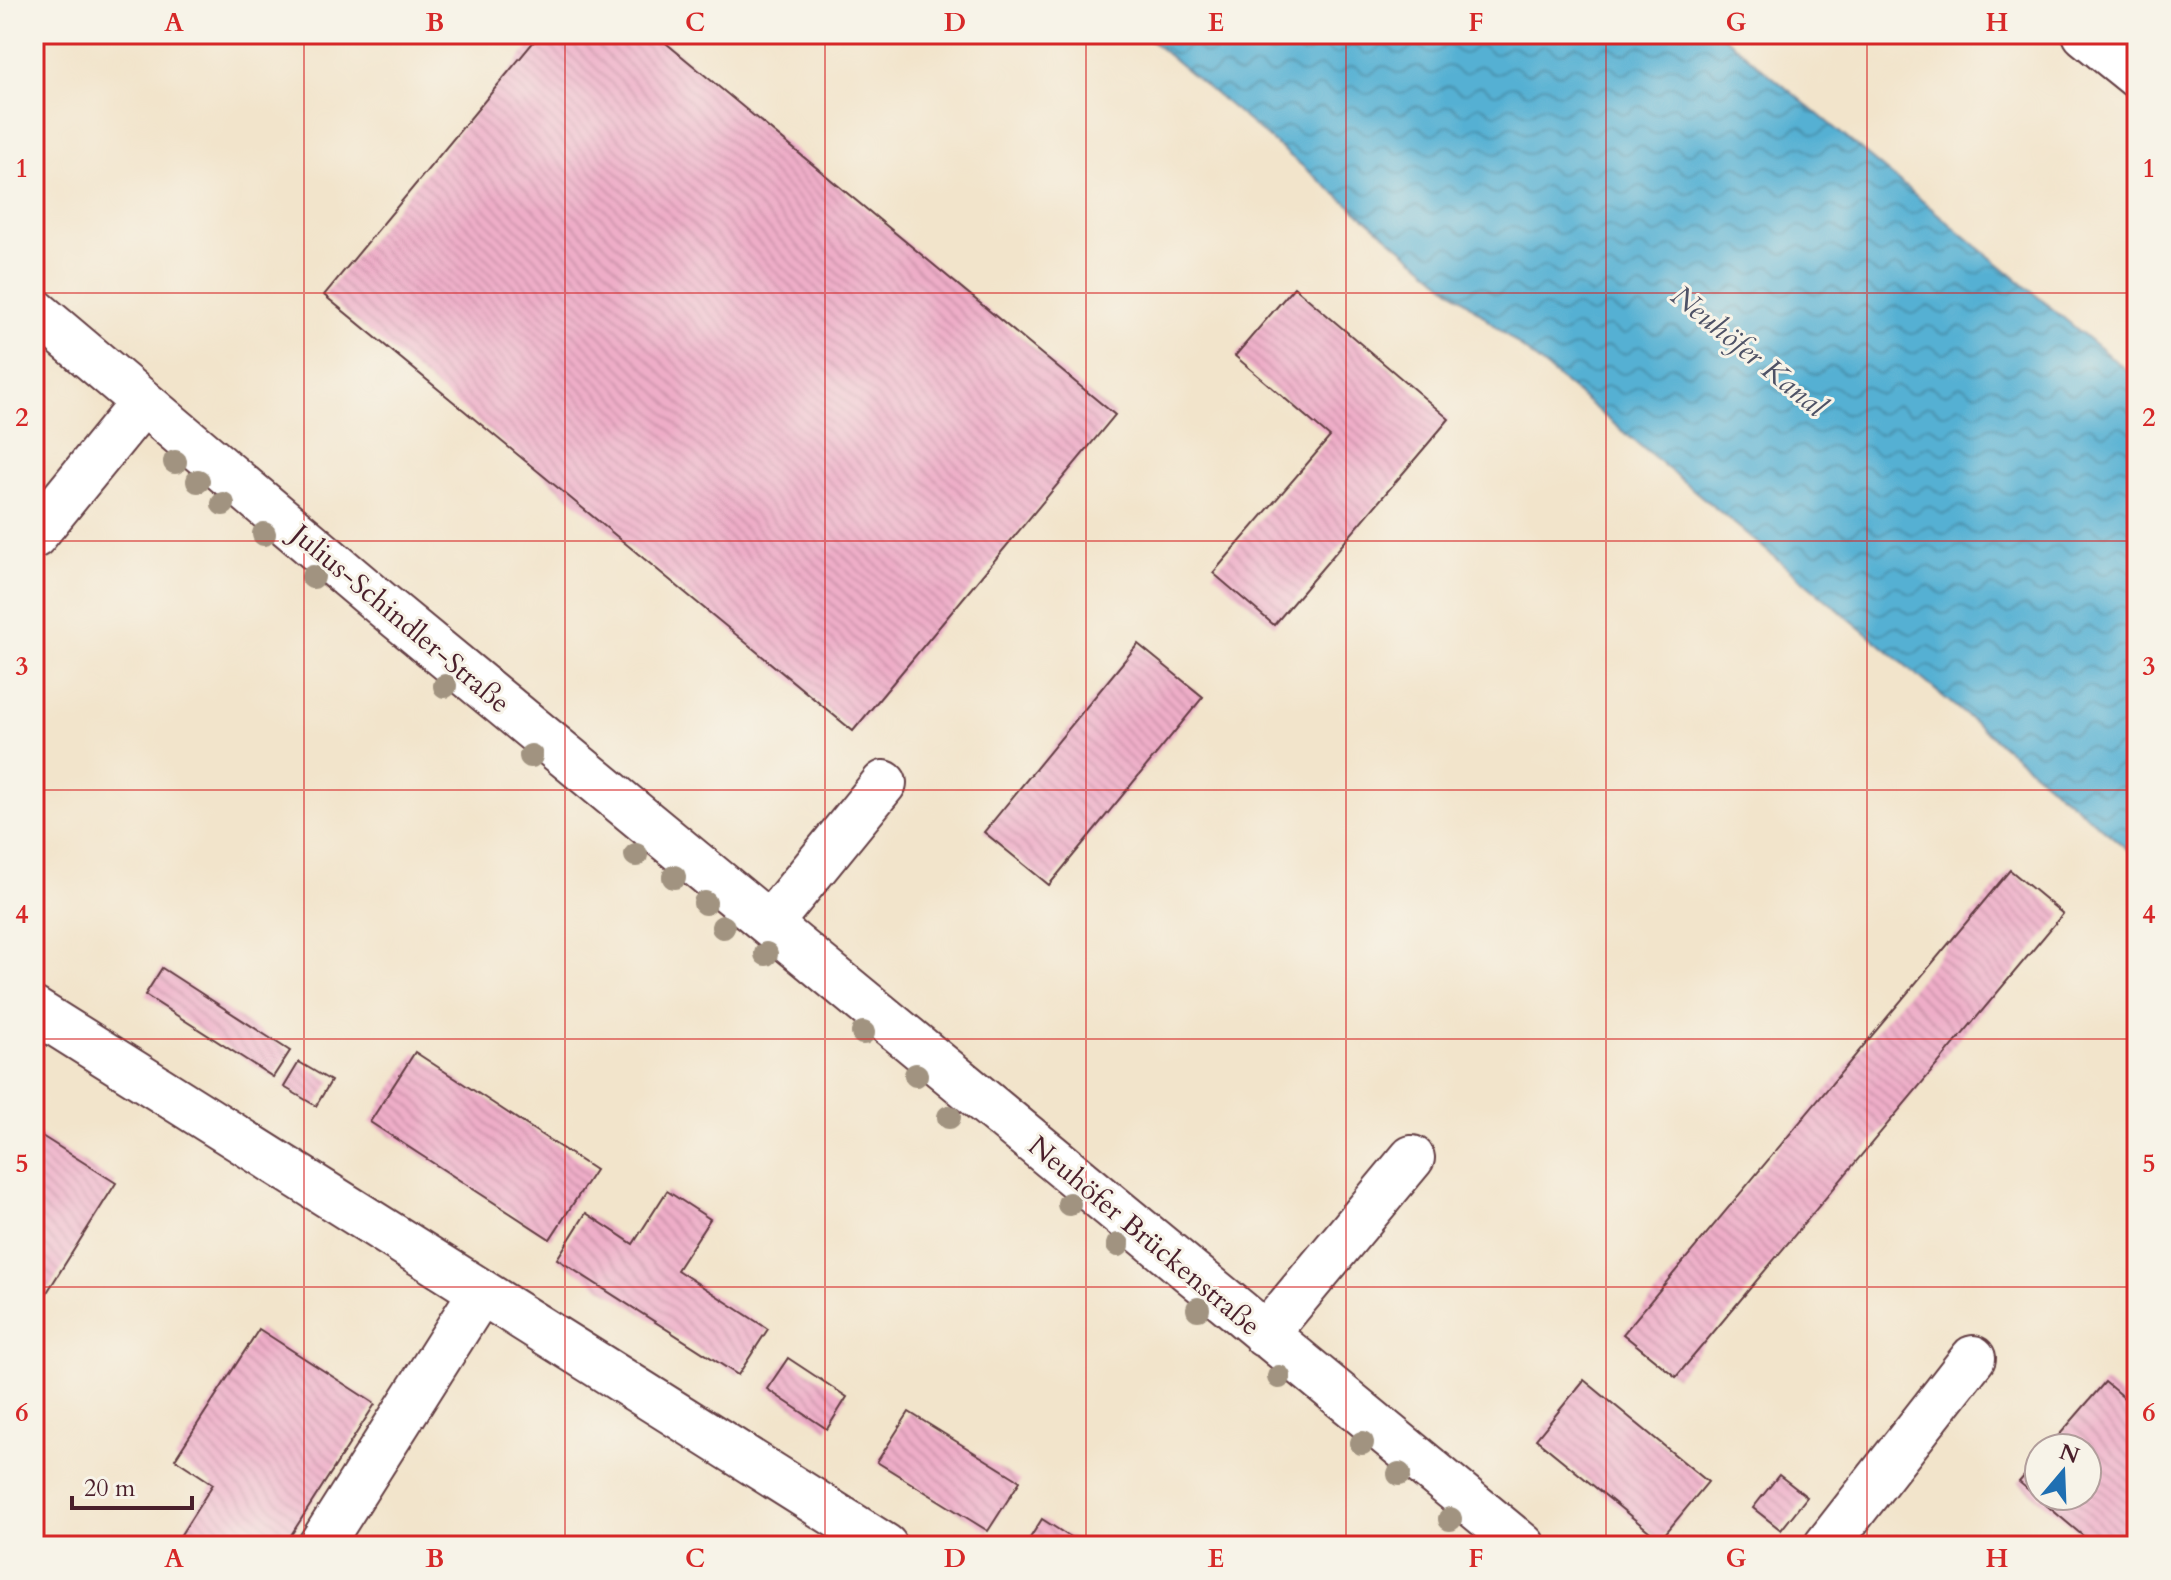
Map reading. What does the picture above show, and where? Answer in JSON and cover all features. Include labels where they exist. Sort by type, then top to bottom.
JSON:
[{"type":"street","points":[[2085,34],[2137,76]]},
{"type":"street","name":"Julius-Schindler-Straße","points":[[34,310],[384,606],[770,923]]},
{"type":"street","points":[[34,536],[143,402]]},
{"type":"street","points":[[770,923],[884,783]]},
{"type":"street","name":"Neuhöfer Brückenstraße","points":[[770,923],[1523,1546]]},
{"type":"street","points":[[34,1010],[885,1546]]},
{"type":"street","points":[[1265,1335],[1412,1158]]},
{"type":"street","points":[[320,1546],[481,1292]]},
{"type":"street","points":[[1826,1546],[1973,1358]]},
{"type":"water","name":"Neuhöfer Kanal","points":[[1143,34],[1721,34],[2137,379],[2137,857]]},
{"type":"building","points":[[540,34],[655,34],[1115,415],[853,731],[324,295]]},
{"type":"building","points":[[1294,287],[1449,419],[1274,625],[1213,573],[1330,437],[1235,356]]},
{"type":"building","points":[[1138,644],[1203,697],[1049,885],[984,832]]},
{"type":"building","points":[[2010,870],[2063,914],[1676,1377],[1623,1334]]},
{"type":"building","points":[[162,968],[290,1051],[273,1077],[145,995]]},
{"type":"building","points":[[415,1052],[595,1170],[550,1239],[370,1122]]},
{"type":"building","points":[[299,1062],[331,1081],[316,1106],[284,1087]]},
{"type":"building","points":[[34,1131],[116,1183],[34,1313]]},
{"type":"building","points":[[667,1191],[710,1219],[677,1270],[768,1329],[738,1375],[557,1259],[586,1213],[633,1244]]},
{"type":"building","points":[[259,1329],[375,1404],[284,1546],[178,1546],[175,1544],[213,1484],[175,1459]]},
{"type":"building","points":[[788,1358],[847,1397],[827,1429],[767,1389]]},
{"type":"building","points":[[1584,1380],[1708,1482],[1660,1540],[1536,1439]]},
{"type":"building","points":[[2105,1382],[2137,1409],[2137,1546],[2095,1546],[2055,1512],[2103,1512],[2103,1432],[2062,1432]]},
{"type":"building","points":[[909,1412],[1020,1481],[988,1531],[877,1462]]},
{"type":"building","points":[[1779,1475],[1807,1497],[1781,1530],[1753,1508]]},
{"type":"building","points":[[1042,1519],[1084,1546],[1025,1546]]}]
